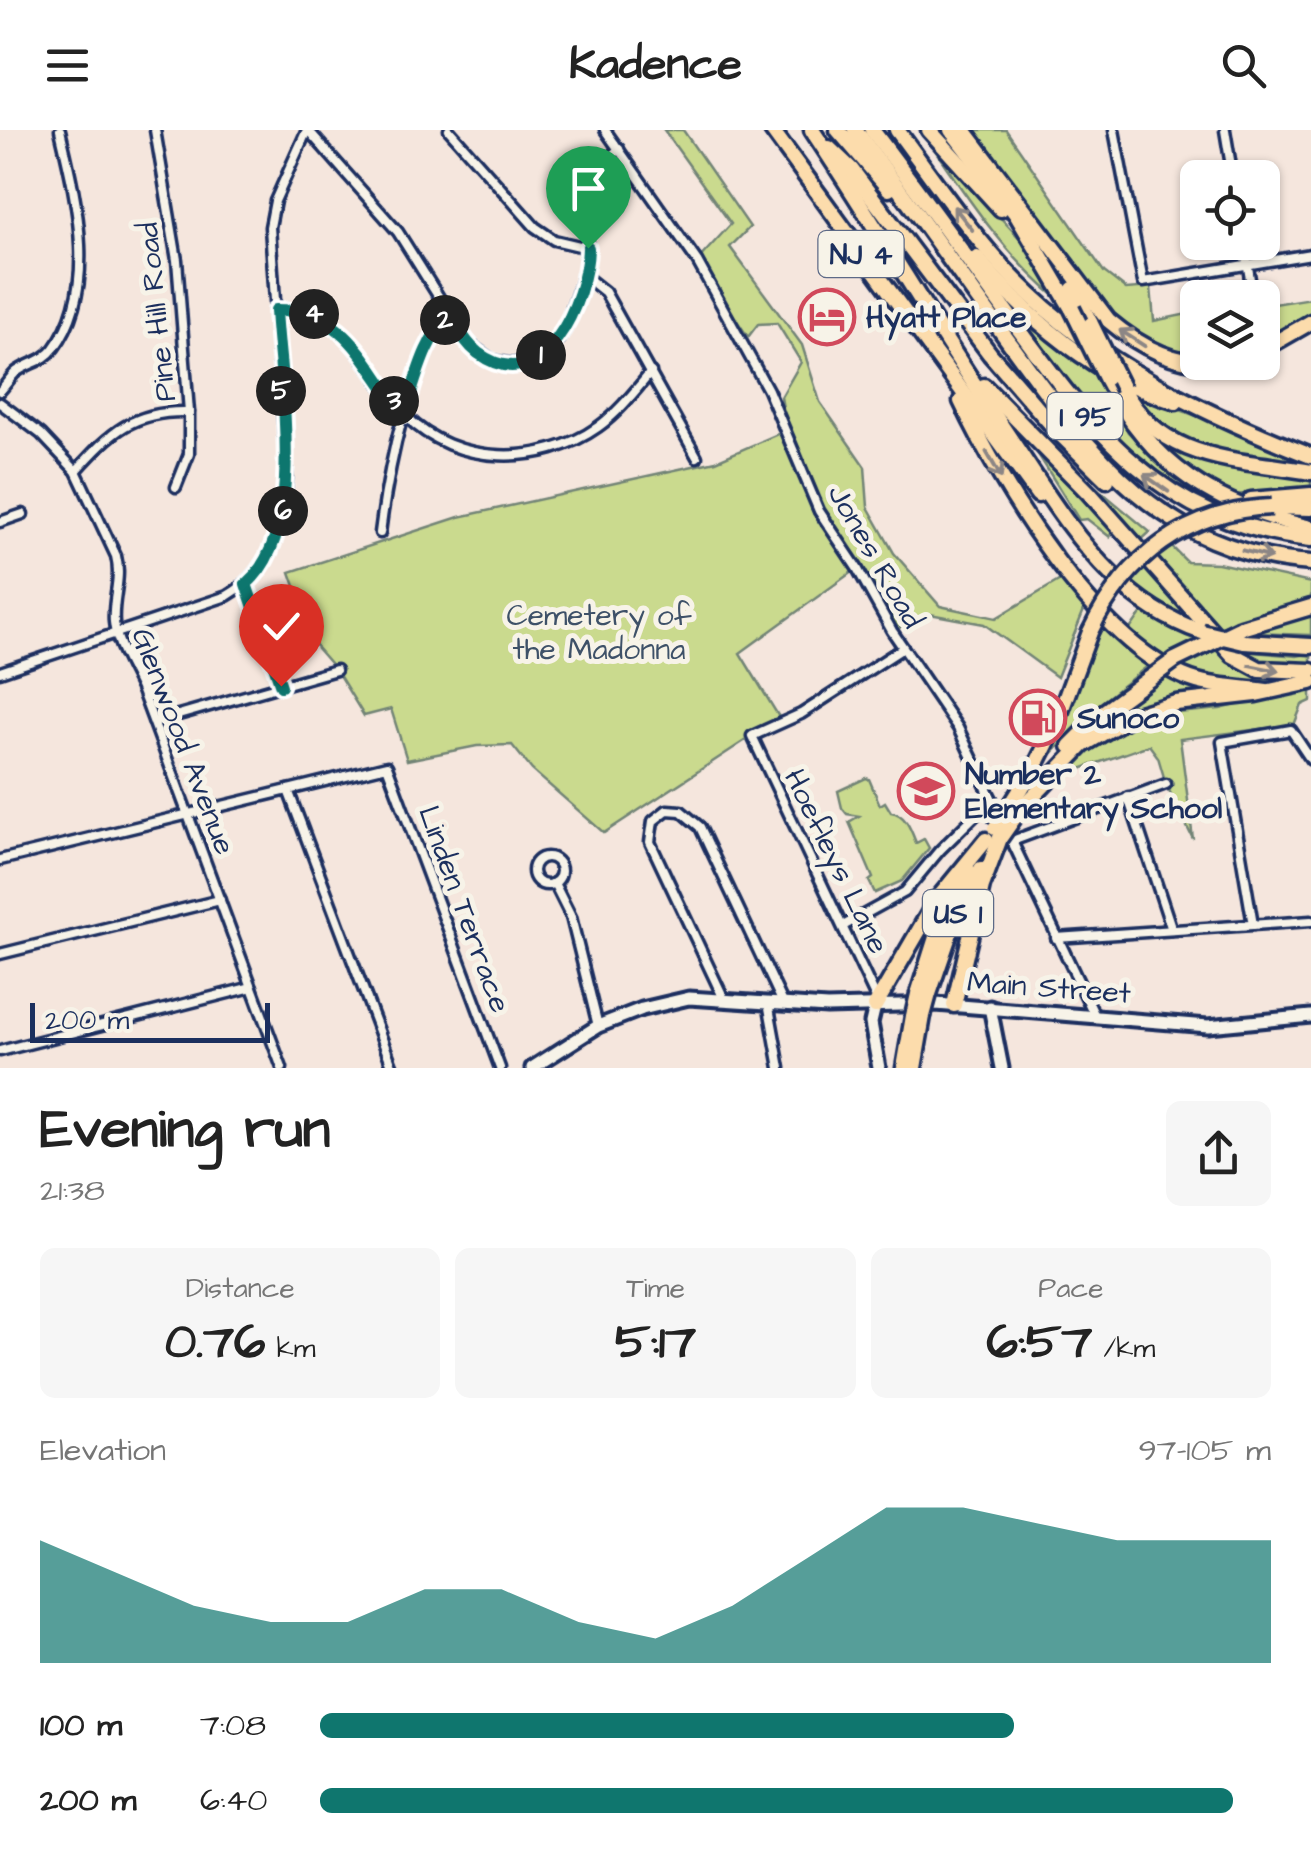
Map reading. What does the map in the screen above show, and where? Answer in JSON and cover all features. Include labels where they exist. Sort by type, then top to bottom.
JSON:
[{"type":"highway","name":"NJ 4","points":[[772,130],[950,378]]},
{"type":"highway","points":[[838,130],[930,233]]},
{"type":"highway","name":"I 95","points":[[855,130],[1084,443],[1122,482],[1151,506],[1188,528],[1232,547],[1311,563]]},
{"type":"highway","name":"I 95","points":[[872,130],[1068,395],[1130,463],[1176,496],[1213,515],[1261,532],[1311,539]]},
{"type":"highway","name":"I 95","points":[[898,130],[978,238],[1027,291],[1103,351],[1210,412],[1311,456]]},
{"type":"highway","points":[[930,130],[1035,233],[1106,378],[1137,431],[1179,472],[1248,509],[1311,528]]},
{"type":"highway","points":[[951,130],[1097,308],[1120,330],[1180,360]]},
{"type":"highway","points":[[964,130],[1035,233],[1142,418],[1176,444],[1226,460],[1311,472]]},
{"type":"highway","points":[[813,132],[851,169],[966,324],[1029,399],[1106,480],[1151,506]]},
{"type":"highway","name":"I 95","points":[[813,132],[904,277],[1070,526],[1098,560],[1134,595],[1162,615],[1202,632],[1244,642],[1311,646]]},
{"type":"highway","points":[[927,204],[1017,301],[1072,347],[1142,389],[1210,412]]},
{"type":"highway","points":[[904,277],[927,300],[997,401],[1089,493],[1228,651],[1259,669],[1311,670]]},
{"type":"highway","points":[[1027,291],[1170,381],[1244,419],[1311,447]]},
{"type":"highway","points":[[1280,340],[1311,322]]},
{"type":"highway","points":[[950,378],[1085,558],[1134,595]]},
{"type":"highway","points":[[950,378],[974,430],[1028,521],[1124,635],[1152,659],[1192,680],[1220,687],[1266,690]]},
{"type":"highway","points":[[1157,545],[1180,524],[1214,508],[1258,498],[1311,495]]},
{"type":"highway","name":"US 1","points":[[1016,810],[1050,739],[1090,632],[1114,587],[1157,545],[1210,517],[1272,507],[1311,508]]},
{"type":"highway","name":"US 1","points":[[904,1068],[923,994],[953,924],[998,837],[1064,753],[1104,712],[1188,652],[1227,633],[1311,607]]},
{"type":"highway","points":[[1016,810],[1076,751],[1122,721],[1176,703],[1311,682]]},
{"type":"highway","points":[[954,1005],[998,837]]},
{"type":"highway","points":[[874,1006],[936,901],[998,837]]},
{"type":"highway","name":"US 1","points":[[914,1068],[918,1016]]},
{"type":"main road","name":"Main Street","points":[[532,1068],[598,1026],[664,1002],[724,999],[874,1006],[954,1005],[1228,1026],[1311,1016]]},
{"type":"main road","points":[[874,1006],[871,1024],[879,1068]]},
{"type":"main road","points":[[990,1007],[1002,1068]]},
{"type":"street","points":[[0,391],[16,373],[40,361],[54,348],[77,297],[81,246],[60,130]]},
{"type":"street","name":"Pine Hill Road","points":[[154,130],[177,260],[189,412],[190,454],[176,487]]},
{"type":"street","points":[[0,672],[226,596],[246,584],[270,552],[285,500],[272,214],[308,130],[398,232],[467,342],[482,356],[502,363],[523,363],[541,356],[556,343],[586,277],[588,184],[602,162],[619,149]]},
{"type":"street","points":[[449,130],[535,227],[554,240],[588,248]]},
{"type":"street","name":"Jones Road","points":[[605,130],[698,260],[768,390],[819,511],[958,728],[992,799],[998,837],[1094,1014]]},
{"type":"street","points":[[1225,130],[1231,160]]},
{"type":"street","points":[[1115,133],[1143,282],[1311,254]]},
{"type":"street","points":[[1247,260],[1250,280]]},
{"type":"street","points":[[586,277],[605,292],[698,456]]},
{"type":"street","points":[[276,310],[313,314],[334,325],[358,349],[404,414],[439,440],[472,452],[504,456],[539,453],[570,443],[598,427],[622,406],[651,372]]},
{"type":"street","points":[[380,533],[390,464],[404,414],[427,348],[450,316]]},
{"type":"street","name":"Glenwood Avenue","points":[[0,403],[41,434],[76,471],[116,556],[120,570],[114,614],[116,633],[154,722],[282,1068]]},
{"type":"street","points":[[76,471],[107,438],[134,420],[156,412],[189,412]]},
{"type":"street","points":[[0,522],[23,514]]},
{"type":"street","points":[[246,584],[281,686]]},
{"type":"street","name":"Hoefleys Lane","points":[[874,1006],[875,992],[752,736],[801,714],[904,648]]},
{"type":"street","points":[[154,722],[336,670]]},
{"type":"street","points":[[1253,925],[1222,742],[1280,730],[1293,732],[1311,760]]},
{"type":"street","name":"Linden Terrace","points":[[288,790],[388,766],[500,1068]]},
{"type":"street","points":[[998,837],[1166,784]]},
{"type":"street","points":[[0,860],[288,790],[393,1068]]},
{"type":"street","points":[[1128,797],[1172,930]]},
{"type":"street","points":[[842,926],[905,892],[940,850],[992,799]]},
{"type":"street","points":[[724,999],[650,842],[653,822],[662,812],[681,811],[700,827],[782,1003]]},
{"type":"street","points":[[554,883],[570,917],[598,1026]]},
{"type":"street","points":[[0,954],[220,900]]},
{"type":"street","points":[[1056,938],[1311,921]]},
{"type":"street","points":[[1,1049],[252,987]]},
{"type":"street","points":[[768,1002],[780,1068]]},
{"type":"green space","name":"Cemetery of the Madonna","points":[[664,130],[683,130],[750,227],[730,247],[802,345],[820,402],[865,467],[868,507],[894,553],[940,606],[996,618],[1067,576],[1088,600],[1057,677],[984,624],[930,614],[892,631],[856,569],[740,653],[782,722],[752,736],[604,833],[532,770],[512,745],[477,746],[407,760],[391,709],[364,716],[336,670],[317,648],[290,572],[459,517],[716,461],[787,430],[781,397],[801,362],[777,323],[758,324],[748,337],[697,261],[731,224]]},
{"type":"green space","points":[[973,130],[1006,130],[1104,272],[1126,289],[1151,287],[1154,321],[1180,316],[1180,353],[1160,349],[1112,316]]},
{"type":"green space","points":[[926,137],[1023,242],[1058,299],[1003,243]]},
{"type":"green space","points":[[1000,293],[1093,365],[1128,432],[1170,473],[1214,500],[1203,505],[1142,467],[1103,428]]},
{"type":"green space","points":[[1311,298],[1311,318],[1280,335],[1280,303]]},
{"type":"green space","points":[[1133,393],[1208,420],[1305,463],[1210,450],[1168,431]]},
{"type":"green space","points":[[1157,440],[1213,462],[1311,478],[1311,488],[1234,495],[1188,471]]},
{"type":"green space","points":[[1036,451],[1112,530],[1110,537],[1087,519],[1079,520]]},
{"type":"green space","points":[[1068,464],[1150,532],[1138,543]]},
{"type":"green space","points":[[1171,546],[1187,562],[1218,563],[1311,583],[1311,600],[1219,628],[1154,558]]},
{"type":"green space","points":[[1143,567],[1187,615],[1158,605],[1128,582]]},
{"type":"green space","points":[[1142,612],[1216,649],[1237,668],[1273,680],[1212,677],[1163,658],[1128,632]]},
{"type":"green space","points":[[1311,616],[1311,635],[1251,633],[1304,618]]},
{"type":"green space","points":[[1103,620],[1127,649],[1149,665],[1102,702],[1045,761],[1069,710]]},
{"type":"green space","points":[[1233,650],[1297,656],[1311,653],[1311,664],[1270,663]]},
{"type":"green space","points":[[1168,674],[1214,693],[1126,711],[1124,706]]},
{"type":"green space","points":[[1311,687],[1311,701],[1302,705],[1294,725],[1180,739],[1193,839],[1166,784],[1158,757],[1149,745],[1072,772],[1071,763],[1109,734],[1156,715],[1220,709]]},
{"type":"green space","points":[[866,778],[880,805],[885,802],[891,812],[904,819],[916,843],[924,839],[929,848],[902,881],[875,893],[869,881],[873,878],[849,822],[859,816],[847,814],[838,791]]},
{"type":"place","name":"Hyatt Place","points":[[827,317]]},
{"type":"place","name":"Sunoco","points":[[1038,718]]},
{"type":"place","name":"Number 2 Elementary School","points":[[926,791]]},
{"type":"route","points":[[281,686],[246,584],[270,552],[285,500],[276,310],[313,314],[334,325],[358,349],[404,414],[433,335],[450,316],[474,350],[492,360],[523,363],[550,350],[565,328],[586,277],[588,248]]}]
